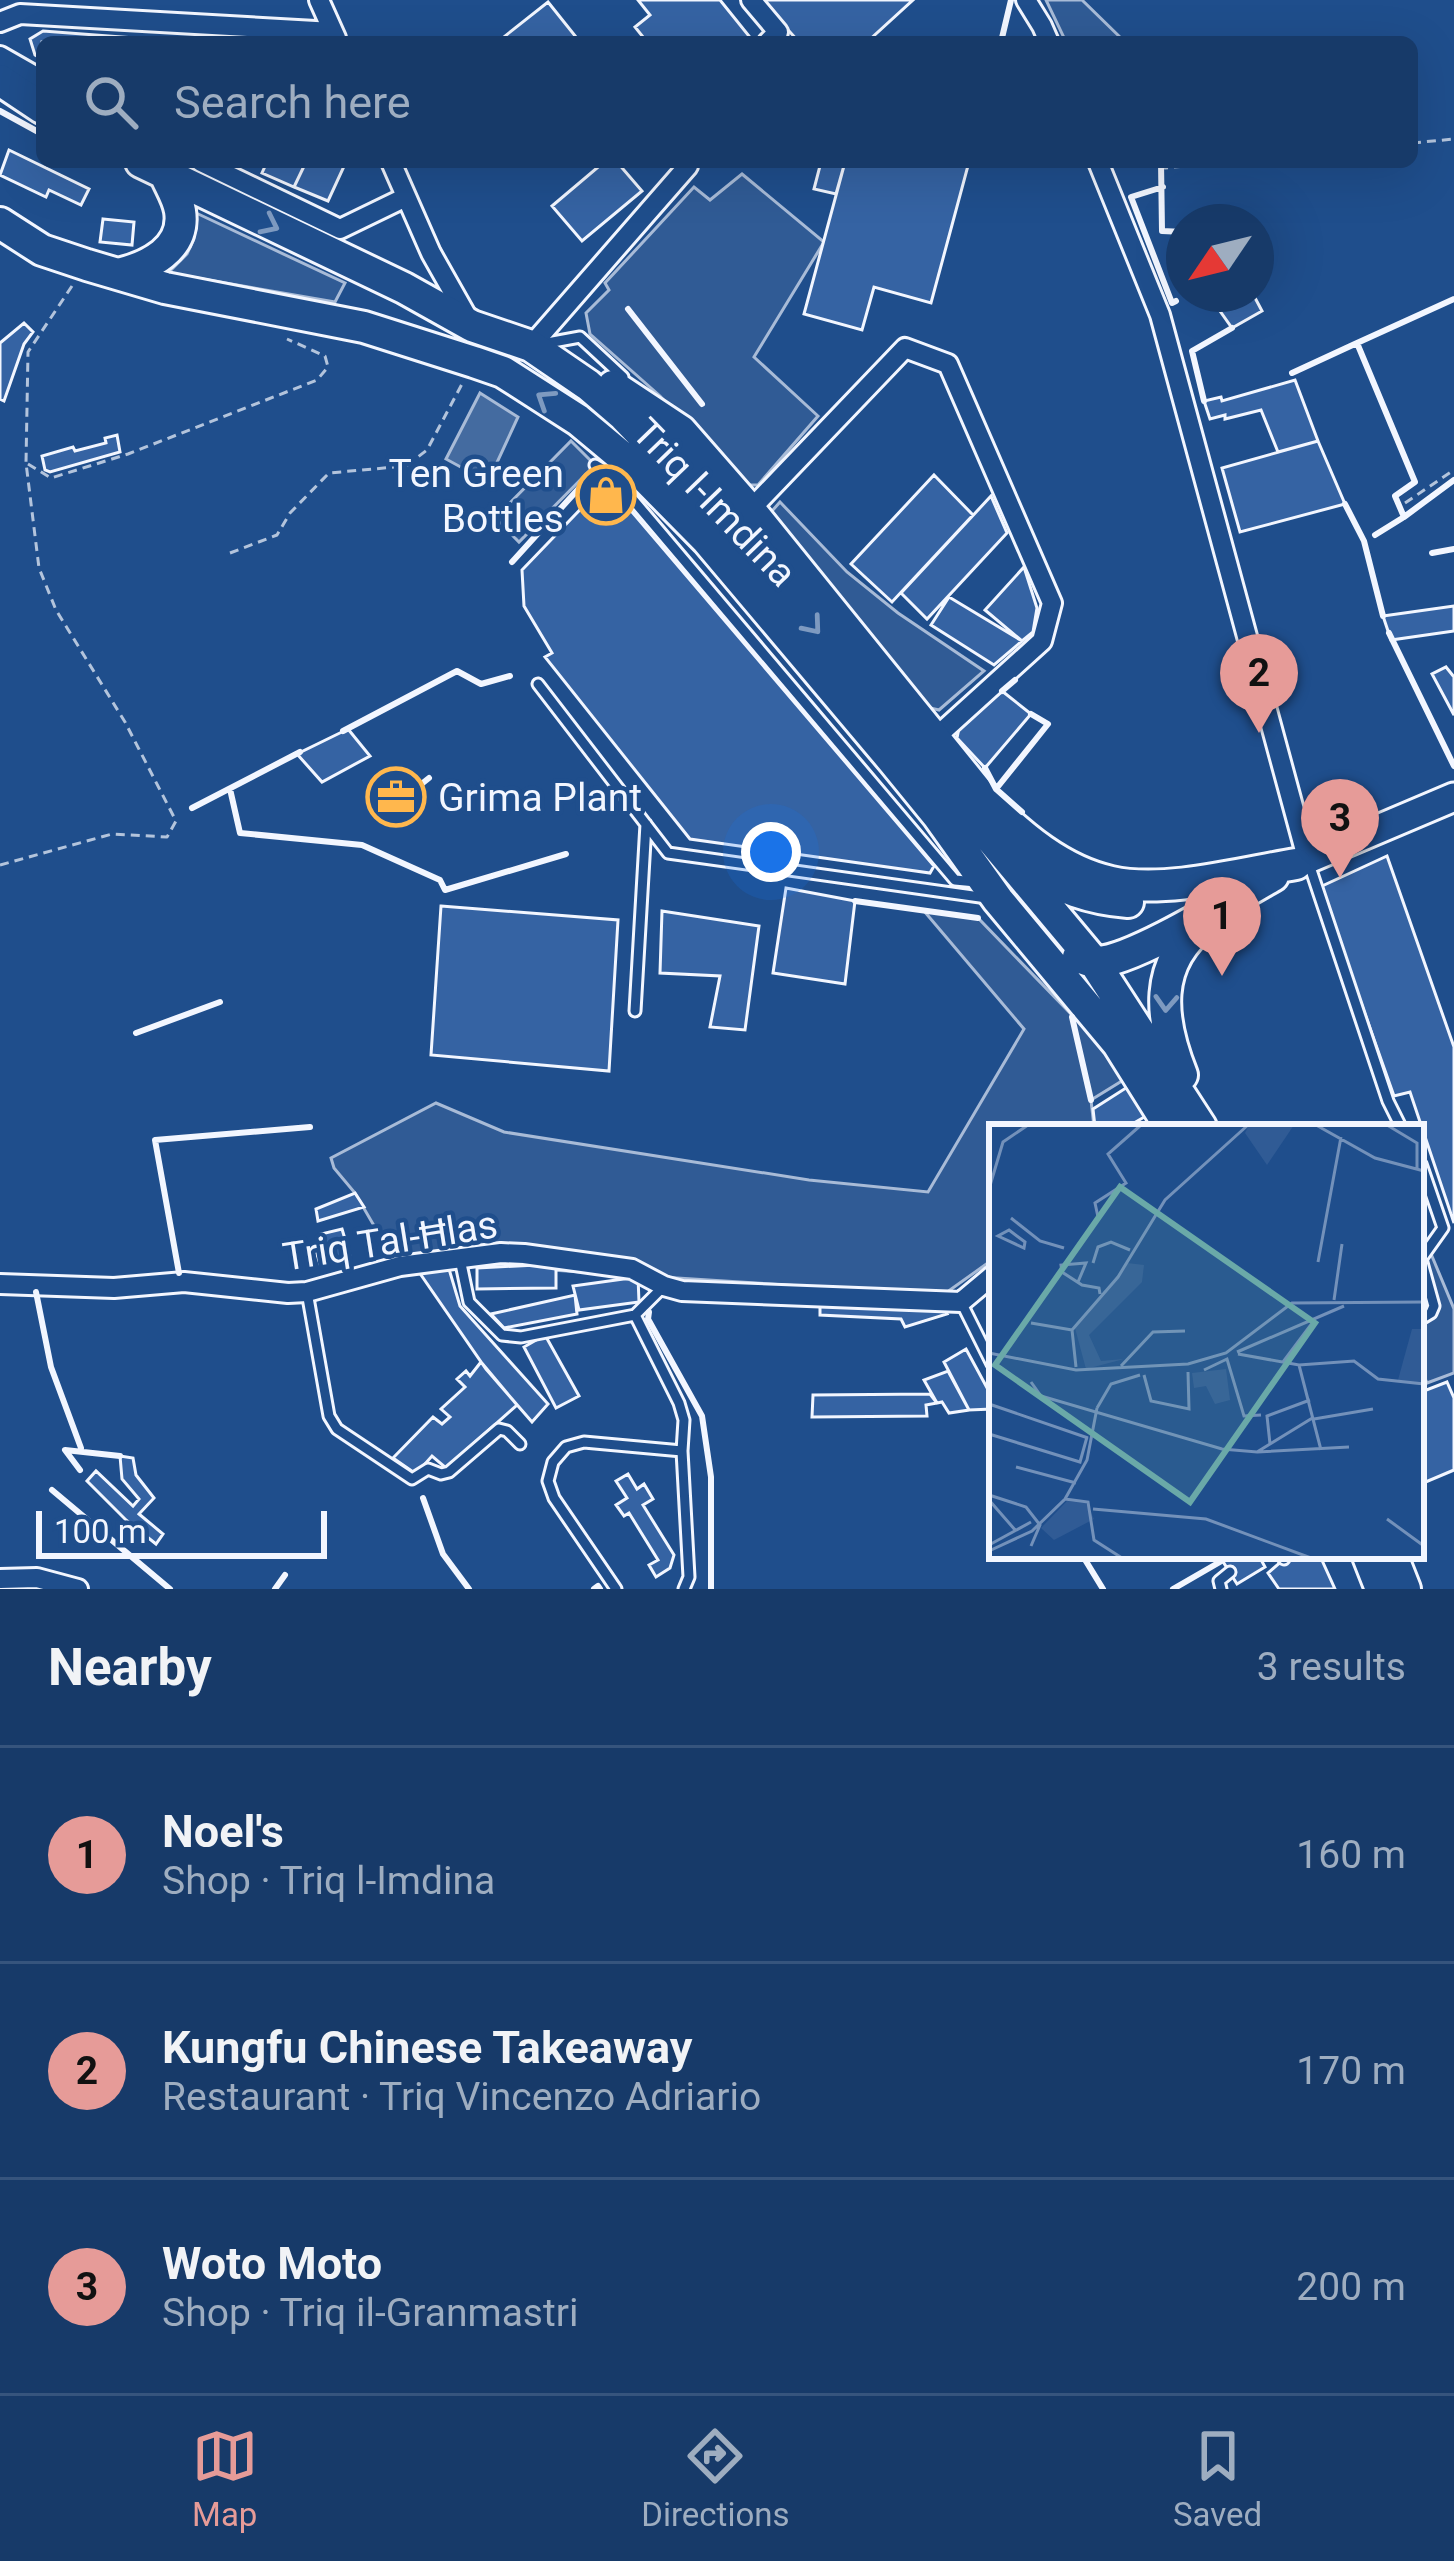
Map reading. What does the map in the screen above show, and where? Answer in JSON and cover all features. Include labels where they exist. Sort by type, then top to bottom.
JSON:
[{"type":"highway","points":[[0,80],[36,106]]},
{"type":"highway","points":[[0,95],[36,108]]},
{"type":"highway","points":[[118,274],[158,259],[177,237],[181,213],[153,168]]},
{"type":"highway","name":"Triq l-Imdina","points":[[153,168],[418,272],[472,326],[543,354],[588,385],[670,461],[728,524],[1098,962],[1200,1124]]},
{"type":"highway","points":[[0,206],[87,265]]},
{"type":"highway","name":"Triq l-Imdina","points":[[0,223],[42,250],[165,288],[364,327],[474,362],[503,372],[578,420],[638,470],[707,540],[894,762],[1118,1044],[1169,1124]]},
{"type":"highway","points":[[543,354],[620,388],[681,431],[986,802],[1024,839],[1072,867],[1112,882],[1176,885],[1302,861]]},
{"type":"highway","points":[[894,762],[1038,927],[1074,956],[1098,962],[1135,950],[1302,861]]},
{"type":"highway","points":[[998,845],[1053,883],[1086,896],[1119,901],[1190,898],[1302,861]]},
{"type":"highway","points":[[1201,1124],[1167,1035],[1165,997],[1171,970],[1191,936],[1302,861]]},
{"type":"main road","points":[[1302,861],[1454,797]]},
{"type":"street","points":[[319,0],[336,36]]},
{"type":"street","points":[[751,0],[778,32],[774,36]]},
{"type":"street","points":[[1026,0],[1046,36]]},
{"type":"street","points":[[0,22],[20,14],[322,36]]},
{"type":"street","points":[[0,56],[36,77]]},
{"type":"street","points":[[213,168],[340,230],[406,197]]},
{"type":"street","points":[[394,168],[406,197],[418,272],[472,326]]},
{"type":"street","points":[[543,354],[686,168]]},
{"type":"street","points":[[1100,168],[1160,315],[1302,861]]},
{"type":"street","points":[[750,510],[905,348],[948,364],[1052,603],[1042,641],[935,738]]},
{"type":"street","name":"Triq Tal-Ħlas","points":[[0,1284],[113,1288],[184,1282],[307,1292],[384,1270],[524,1253],[632,1269],[682,1291],[961,1302]]},
{"type":"street","points":[[961,1302],[989,1279]]},
{"type":"street","points":[[0,1579],[37,1578],[78,1589]]},
{"type":"lane","points":[[595,465],[612,475],[956,880],[993,891]]},
{"type":"lane","points":[[638,470],[638,506]]},
{"type":"lane","points":[[538,683],[668,853],[993,891]]},
{"type":"lane","points":[[635,1011],[646,824]]},
{"type":"lane","points":[[1302,861],[1400,1124]]},
{"type":"lane","points":[[1424,1173],[1443,1228],[1424,1253]]},
{"type":"lane","points":[[460,1259],[469,1302],[495,1329],[512,1338],[635,1315],[664,1286]]},
{"type":"lane","points":[[1424,1270],[1434,1306],[1424,1317]]},
{"type":"lane","points":[[307,1292],[329,1417],[337,1429],[412,1479],[428,1468],[449,1472],[499,1429],[520,1444]]},
{"type":"lane","points":[[961,1302],[989,1358]]},
{"type":"lane","points":[[635,1315],[684,1420],[689,1577],[684,1589]]},
{"type":"lane","points":[[616,1589],[554,1498],[548,1480],[554,1462],[566,1447],[584,1442],[682,1450]]},
{"type":"lane","points":[[1221,1589],[1219,1581],[1230,1572]]},
{"type":"path","points":[[1418,142],[1454,139]]},
{"type":"path","points":[[0,865],[112,834],[167,837],[176,821],[125,722],[56,610],[39,568],[26,463],[28,352],[87,265]]},
{"type":"path","points":[[26,463],[51,478],[128,454],[317,380],[328,367],[325,356],[285,338]]},
{"type":"path","points":[[230,553],[278,535],[290,513],[329,473],[406,466],[427,450],[474,362]]},
{"type":"path","points":[[1405,503],[1454,470]]},
{"type":"shaded area","points":[[1046,0],[1082,0],[1119,36],[1063,36]]},
{"type":"shaded area","points":[[742,174],[824,242],[754,357],[818,416],[758,485],[743,485],[660,396],[590,334],[586,313],[609,290],[605,283],[694,187],[710,200]]},
{"type":"shaded area","points":[[194,212],[345,283],[335,302],[168,273],[193,241]]},
{"type":"shaded area","points":[[480,393],[518,417],[488,482],[446,459]]},
{"type":"shaded area","points":[[571,441],[595,465],[519,542],[495,518]]},
{"type":"shaded area","points":[[780,502],[847,572],[984,671],[939,710],[926,707],[772,524],[772,511]]},
{"type":"shaded area","points":[[924,911],[978,918],[1102,1046],[1125,1079],[1091,1100],[1094,1124],[989,1124],[989,1262],[943,1295],[394,1260],[331,1158],[436,1103],[504,1132],[809,1180],[928,1192],[1024,1029]]},
{"type":"shaded area","points":[[1424,1237],[1454,1309],[1454,1373],[1427,1383]]},
{"type":"building","points":[[638,0],[720,0],[749,36],[642,36],[635,27],[650,15]]},
{"type":"building","points":[[761,0],[913,0],[874,36],[794,36]]},
{"type":"building","points":[[548,2],[575,36],[505,36]]},
{"type":"building","points":[[43,31],[109,36],[36,36],[36,56],[30,39]]},
{"type":"building","points":[[9,150],[36,163],[36,168],[46,168],[89,189],[81,205],[49,190],[46,197],[0,175]]},
{"type":"building","points":[[264,168],[303,168],[294,187],[262,173]]},
{"type":"building","points":[[303,168],[343,168],[328,201],[294,187]]},
{"type":"building","points":[[597,168],[622,168],[642,191],[582,241],[552,206]]},
{"type":"building","points":[[819,168],[843,168],[836,194],[814,189]]},
{"type":"building","points":[[843,168],[967,168],[931,303],[874,287],[862,330],[804,314]]},
{"type":"building","points":[[103,219],[134,222],[132,245],[100,242]]},
{"type":"building","points":[[1221,312],[1260,312],[1232,328]]},
{"type":"building","points":[[24,323],[33,332],[24,344],[4,401],[0,399],[0,343]]},
{"type":"building","points":[[1295,380],[1318,441],[1278,452],[1261,410],[1210,419],[1204,401],[1221,397],[1222,401]]},
{"type":"building","points":[[117,435],[120,452],[45,470],[42,456],[106,443],[105,438]]},
{"type":"building","points":[[1318,441],[1345,504],[1240,532],[1222,468]]},
{"type":"building","points":[[934,475],[973,515],[892,602],[851,564]]},
{"type":"building","points":[[597,492],[615,492],[934,866],[930,873],[690,839],[545,657],[552,653],[524,606],[522,570]]},
{"type":"building","points":[[991,496],[1007,533],[927,619],[901,593]]},
{"type":"building","points":[[1024,567],[1037,608],[1033,632],[1022,641],[985,610]]},
{"type":"building","points":[[949,597],[1022,641],[994,665],[931,625]]},
{"type":"building","points":[[1454,606],[1454,631],[1391,640],[1383,616]]},
{"type":"building","points":[[1446,667],[1454,677],[1454,715],[1432,674]]},
{"type":"building","points":[[1002,691],[1031,714],[985,768],[957,738],[959,728]]},
{"type":"building","points":[[348,729],[370,756],[322,782],[297,754]]},
{"type":"building","points":[[1387,856],[1454,1047],[1454,1223],[1424,1124],[1410,1092],[1394,1096],[1320,887]]},
{"type":"building","points":[[786,888],[855,901],[845,984],[773,973]]},
{"type":"building","points":[[441,906],[618,920],[609,1071],[431,1055]]},
{"type":"building","points":[[662,911],[759,926],[745,1030],[710,1027],[720,976],[660,973]]},
{"type":"building","points":[[1129,1086],[1146,1116],[1132,1124],[1095,1124],[1093,1109]]},
{"type":"building","points":[[355,1193],[364,1207],[318,1221],[316,1209]]},
{"type":"building","points":[[342,1229],[350,1256],[320,1264],[315,1249],[324,1247],[321,1234]]},
{"type":"building","points":[[556,1264],[556,1288],[477,1289],[477,1268]]},
{"type":"building","points":[[449,1269],[460,1306],[548,1404],[532,1422],[486,1369],[419,1272]]},
{"type":"building","points":[[638,1277],[639,1302],[579,1310],[573,1286]]},
{"type":"building","points":[[575,1295],[577,1314],[504,1328],[491,1314]]},
{"type":"building","points":[[820,1303],[947,1314],[905,1327],[901,1319],[820,1315]]},
{"type":"building","points":[[545,1335],[579,1396],[556,1408],[524,1347]]},
{"type":"building","points":[[966,1349],[989,1391],[989,1409],[969,1410],[944,1362]]},
{"type":"building","points":[[481,1362],[517,1405],[446,1468],[432,1456],[416,1474],[393,1458],[433,1417],[442,1424],[450,1417],[441,1409],[465,1387],[457,1379],[466,1371],[470,1376]]},
{"type":"building","points":[[948,1371],[969,1410],[949,1413],[924,1380]]},
{"type":"building","points":[[1447,1382],[1454,1398],[1454,1470],[1424,1483],[1424,1391]]},
{"type":"building","points":[[930,1394],[937,1403],[926,1405],[927,1416],[812,1417],[813,1395]]},
{"type":"building","points":[[120,1456],[133,1458],[136,1475],[154,1498],[139,1514],[163,1534],[156,1544],[87,1481],[96,1471],[133,1506],[139,1499],[122,1479]]},
{"type":"building","points":[[628,1474],[637,1489],[644,1484],[653,1499],[643,1505],[674,1555],[670,1568],[656,1577],[649,1565],[658,1560],[629,1513],[624,1516],[616,1505],[627,1498],[616,1481]]},
{"type":"building","points":[[1261,1559],[1265,1567],[1237,1584],[1222,1560]]},
{"type":"building","points":[[1284,1559],[1321,1559],[1335,1589],[1279,1589],[1268,1573]]},
{"type":"wall","points":[[1002,36],[1011,0]]},
{"type":"wall","points":[[0,111],[36,131]]},
{"type":"wall","points":[[1161,168],[1162,231],[1166,231]]},
{"type":"wall","points":[[1163,187],[1131,197],[1166,287]]},
{"type":"wall","points":[[1357,343],[1454,299]]},
{"type":"wall","points":[[628,309],[702,404]]},
{"type":"wall","points":[[1204,401],[1192,351],[1232,328]]},
{"type":"wall","points":[[1292,373],[1357,343],[1415,482],[1395,496],[1404,517],[1375,535]]},
{"type":"wall","points":[[512,562],[591,475]]},
{"type":"wall","points":[[1404,517],[1454,480]]},
{"type":"wall","points":[[1345,504],[1364,541],[1383,616]]},
{"type":"wall","points":[[1432,553],[1454,549]]},
{"type":"wall","points":[[1389,633],[1454,766]]},
{"type":"wall","points":[[343,731],[457,671],[481,684],[510,676]]},
{"type":"wall","points":[[1002,691],[1015,680]]},
{"type":"wall","points":[[985,768],[996,789],[1048,724],[1031,714]]},
{"type":"wall","points":[[192,808],[300,752]]},
{"type":"wall","points":[[390,809],[429,778]]},
{"type":"wall","points":[[230,789],[240,833],[362,845],[440,880],[445,890],[566,854]]},
{"type":"wall","points":[[996,789],[1022,812]]},
{"type":"wall","points":[[855,901],[978,918]]},
{"type":"wall","points":[[136,1033],[220,1002]]},
{"type":"wall","points":[[1072,1017],[1091,1100]]},
{"type":"wall","points":[[179,1273],[155,1140],[310,1127]]},
{"type":"wall","points":[[36,1292],[51,1367],[81,1448]]},
{"type":"wall","points":[[649,1312],[648,1319],[702,1416],[711,1477],[711,1589]]},
{"type":"wall","points":[[80,1470],[65,1450],[120,1456]]},
{"type":"wall","points":[[52,1490],[170,1589]]},
{"type":"wall","points":[[423,1498],[443,1554],[469,1589]]},
{"type":"wall","points":[[1085,1559],[1103,1589]]},
{"type":"wall","points":[[1173,1589],[1225,1559]]},
{"type":"wall","points":[[275,1589],[285,1575]]},
{"type":"wall","points":[[594,1589],[600,1589]]},
{"type":"place","name":"Ten Green Bottles","points":[[606,495]]},
{"type":"place","name":"Kungfu Chinese Takeaway","points":[[1259,733]]},
{"type":"place","name":"Grima Plant","points":[[396,797]]},
{"type":"place","name":"Woto Moto","points":[[1340,878]]},
{"type":"place","name":"Noel's","points":[[1222,976]]}]
